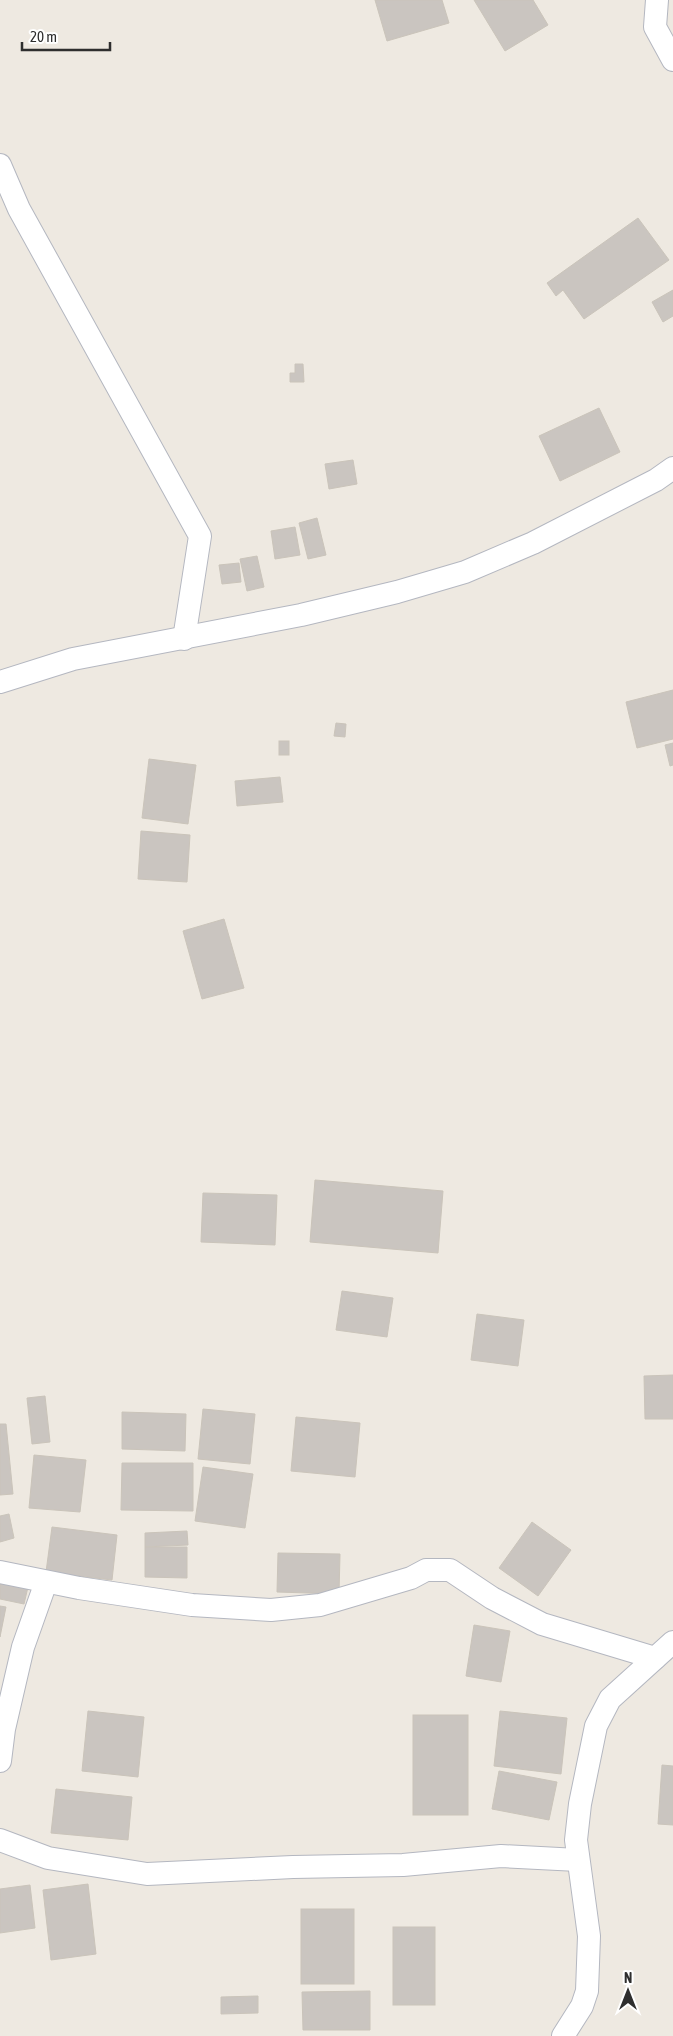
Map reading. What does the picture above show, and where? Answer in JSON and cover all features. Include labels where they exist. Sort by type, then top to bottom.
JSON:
[{"type":"street","points":[[657,0],[656,28],[673,60]]},
{"type":"street","points":[[0,165],[19,209],[200,536],[184,639]]},
{"type":"street","points":[[0,682],[72,659],[184,639],[330,608],[397,592],[465,572],[533,543],[656,480],[673,468]]},
{"type":"street","points":[[0,1572],[79,1588],[192,1605],[270,1610],[320,1605],[411,1578],[426,1570],[450,1570],[492,1598],[542,1624],[655,1658]]},
{"type":"street","points":[[0,1761],[4,1729],[23,1647],[46,1582]]},
{"type":"street","points":[[563,2036],[582,2006],[587,1991],[589,1936],[576,1840],[580,1804],[596,1726],[610,1699],[673,1642]]},
{"type":"street","points":[[0,1840],[48,1858],[147,1874],[293,1867],[403,1865],[501,1856],[578,1860]]},
{"type":"building","points":[[375,0],[442,0],[449,23],[387,41]]},
{"type":"building","points":[[474,0],[533,0],[548,25],[505,51]]},
{"type":"building","points":[[638,218],[669,260],[584,319],[563,290],[556,296],[547,283]]},
{"type":"building","points":[[673,290],[673,316],[663,322],[652,302]]},
{"type":"building","points":[[295,364],[303,364],[304,382],[290,382],[290,373],[295,373]]},
{"type":"building","points":[[599,408],[620,452],[560,481],[539,436]]},
{"type":"building","points":[[353,460],[357,484],[329,489],[325,464]]},
{"type":"building","points":[[317,518],[326,555],[308,559],[299,523]]},
{"type":"building","points":[[295,527],[300,555],[275,559],[271,531]]},
{"type":"building","points":[[257,556],[264,587],[247,591],[240,559]]},
{"type":"building","points":[[239,563],[241,582],[222,584],[219,565]]},
{"type":"building","points":[[673,690],[673,739],[637,748],[626,702]]},
{"type":"building","points":[[336,723],[346,724],[345,737],[334,736]]},
{"type":"building","points":[[279,741],[289,741],[289,755],[279,755]]},
{"type":"building","points":[[673,743],[673,765],[670,766],[665,745]]},
{"type":"building","points":[[149,759],[196,765],[188,824],[142,818]]},
{"type":"building","points":[[280,777],[283,802],[237,806],[235,781]]},
{"type":"building","points":[[141,831],[190,835],[187,882],[138,879]]},
{"type":"building","points":[[224,919],[244,988],[202,999],[183,931]]},
{"type":"building","points":[[315,1180],[443,1191],[438,1253],[310,1242]]},
{"type":"building","points":[[203,1193],[277,1195],[275,1245],[201,1242]]},
{"type":"building","points":[[342,1291],[393,1298],[387,1337],[336,1330]]},
{"type":"building","points":[[477,1314],[524,1320],[518,1366],[471,1360]]},
{"type":"building","points":[[673,1375],[673,1419],[645,1419],[644,1376]]},
{"type":"building","points":[[45,1396],[50,1442],[32,1444],[27,1398]]},
{"type":"building","points":[[203,1409],[255,1414],[250,1464],[198,1459]]},
{"type":"building","points":[[122,1412],[186,1414],[185,1451],[122,1449]]},
{"type":"building","points":[[296,1417],[360,1423],[355,1477],[291,1471]]},
{"type":"building","points":[[0,1424],[6,1424],[13,1494],[0,1495]]},
{"type":"building","points":[[34,1455],[86,1460],[80,1512],[29,1508]]},
{"type":"building","points":[[122,1463],[193,1463],[193,1511],[121,1510]]},
{"type":"building","points":[[203,1467],[253,1474],[245,1528],[195,1521]]},
{"type":"building","points":[[9,1514],[14,1538],[0,1542],[0,1516]]},
{"type":"building","points":[[532,1522],[571,1550],[538,1596],[499,1568]]},
{"type":"building","points":[[52,1527],[117,1535],[112,1580],[46,1572]]},
{"type":"building","points":[[187,1531],[188,1545],[145,1547],[145,1533]]},
{"type":"building","points":[[145,1547],[187,1547],[187,1578],[145,1577]]},
{"type":"building","points":[[278,1553],[340,1554],[339,1594],[277,1592]]},
{"type":"building","points":[[0,1581],[28,1587],[24,1604],[0,1599]]},
{"type":"building","points":[[0,1606],[6,1607],[0,1637]]},
{"type":"building","points":[[474,1625],[510,1631],[501,1682],[466,1676]]},
{"type":"building","points":[[88,1711],[144,1717],[138,1777],[82,1771]]},
{"type":"building","points":[[500,1711],[567,1718],[561,1774],[494,1766]]},
{"type":"building","points":[[413,1715],[468,1715],[468,1815],[413,1815]]},
{"type":"building","points":[[662,1765],[673,1766],[673,1825],[658,1824]]},
{"type":"building","points":[[499,1771],[557,1782],[549,1820],[492,1809]]},
{"type":"building","points":[[56,1789],[132,1797],[128,1840],[51,1833]]},
{"type":"building","points":[[88,1884],[96,1954],[51,1960],[43,1890]]},
{"type":"building","points":[[30,1885],[35,1928],[0,1933],[0,1889]]},
{"type":"building","points":[[301,1909],[354,1909],[354,1984],[301,1984]]},
{"type":"building","points":[[393,1927],[435,1927],[435,2005],[393,2005]]},
{"type":"building","points":[[370,1991],[370,2030],[303,2030],[302,1992]]},
{"type":"building","points":[[258,1996],[258,2013],[221,2014],[221,1997]]}]
